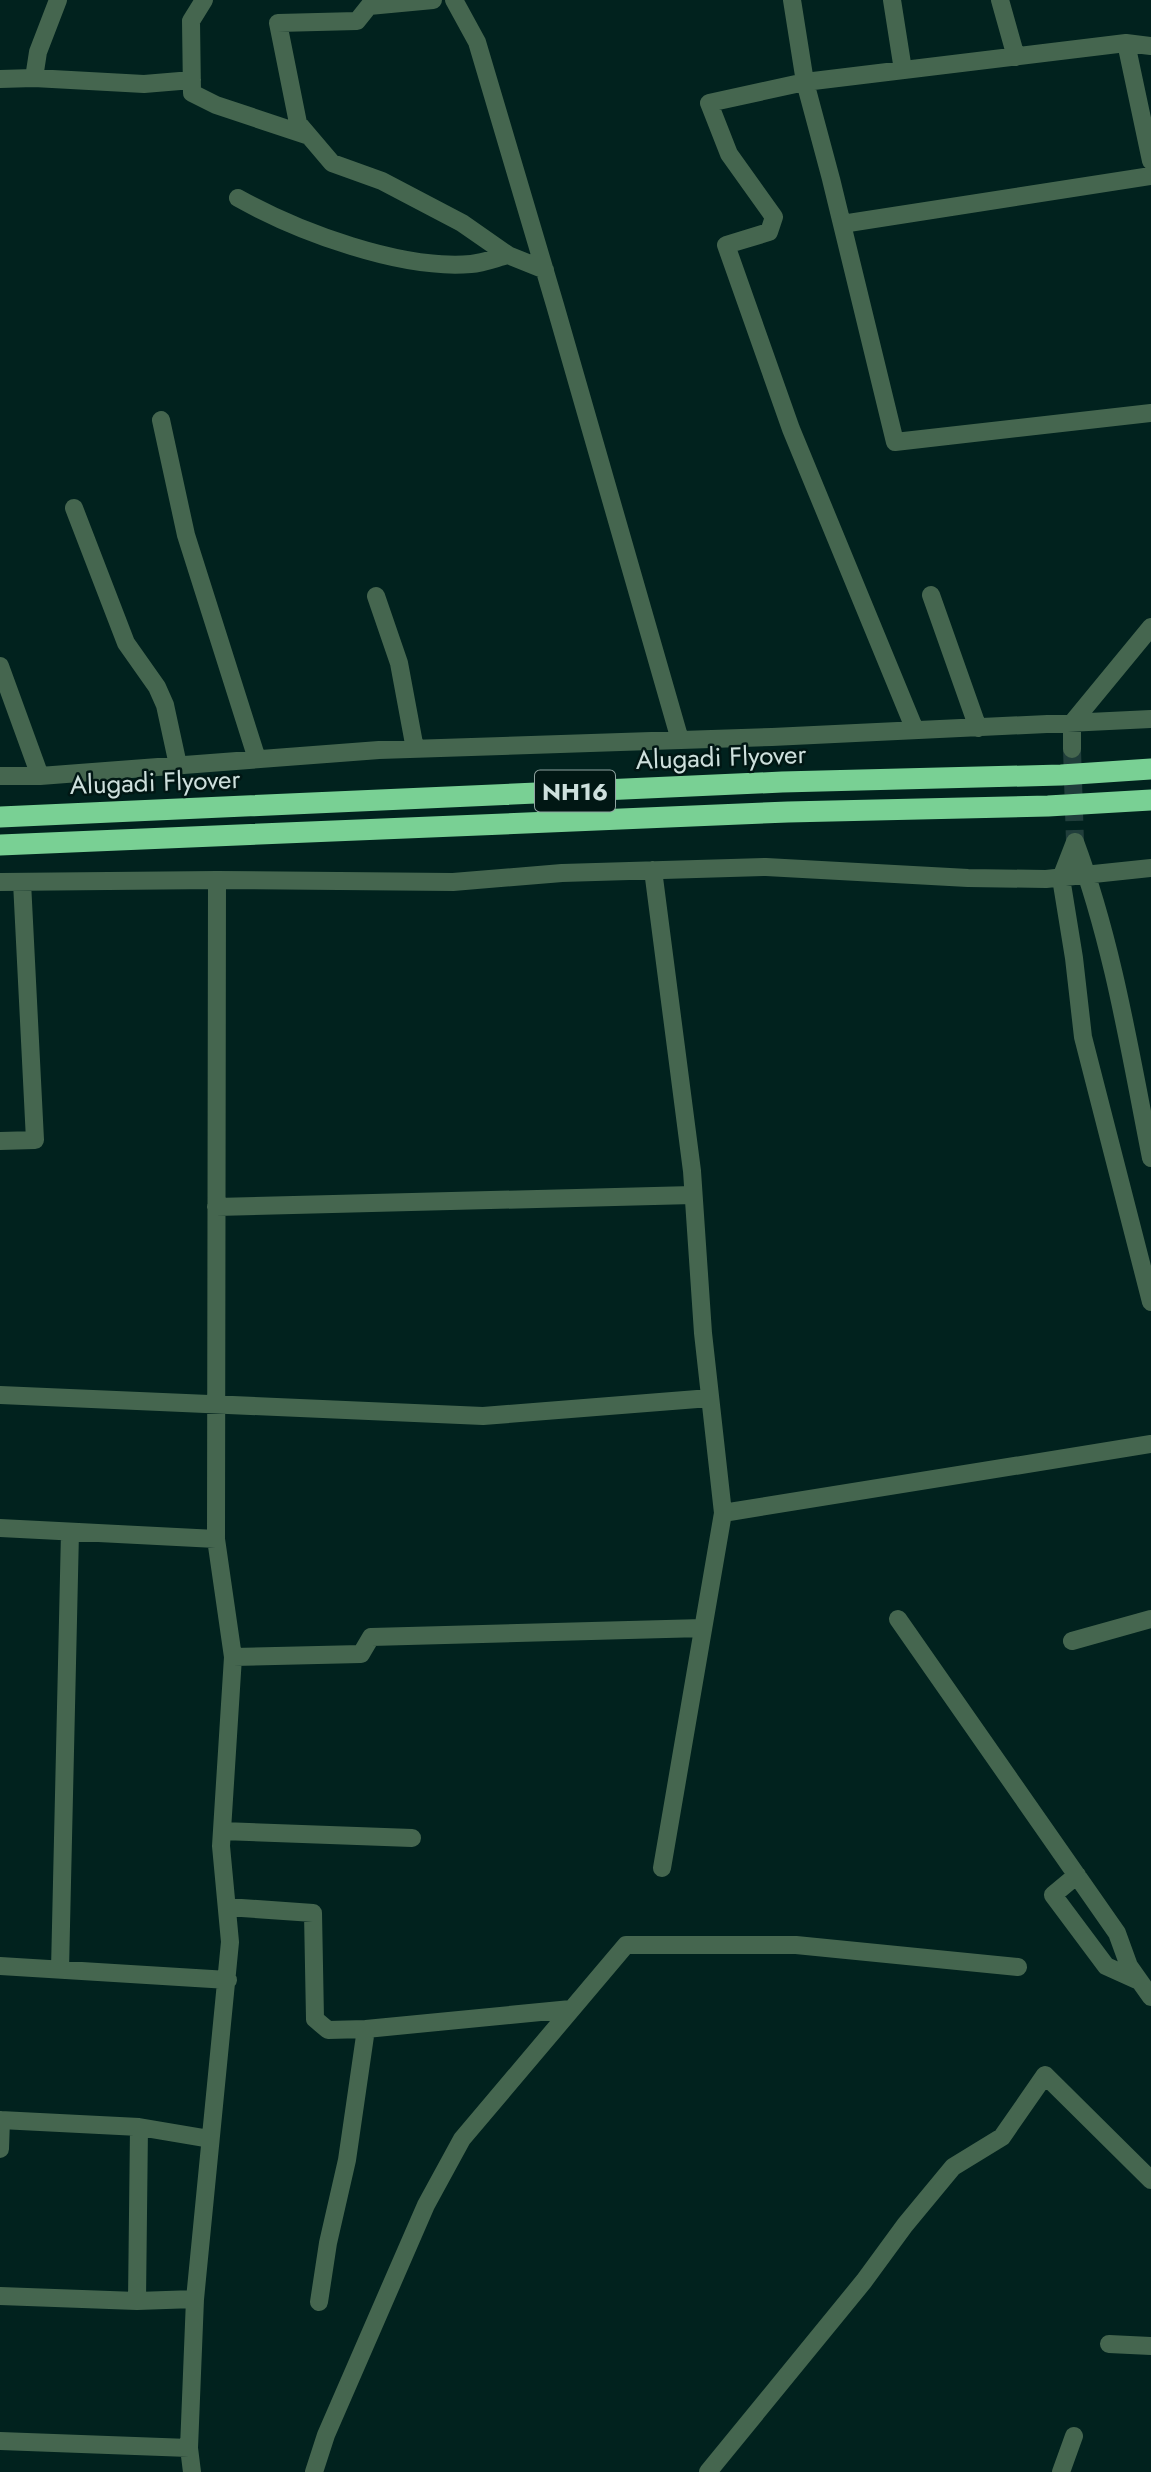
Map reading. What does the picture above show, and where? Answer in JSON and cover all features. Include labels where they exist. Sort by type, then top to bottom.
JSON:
[{"type":"highway","name":"Alugadi Flyover","points":[[0,817],[782,782],[1061,775],[1151,769]]},
{"type":"highway","name":"NH16","points":[[0,845],[774,812],[1048,806],[1151,800]]},
{"type":"street","points":[[34,78],[38,52],[58,0]]},
{"type":"street","points":[[204,0],[191,21],[192,93],[216,105],[309,136]]},
{"type":"street","points":[[433,0],[369,6],[357,21],[278,23],[298,123],[332,163],[382,181],[463,223],[508,255],[545,270]]},
{"type":"street","points":[[454,0],[477,42],[680,740]]},
{"type":"street","points":[[792,0],[805,82],[895,442],[1151,413]]},
{"type":"street","points":[[892,0],[903,70]]},
{"type":"street","points":[[1000,0],[1016,57]]},
{"type":"street","points":[[915,730],[791,429],[726,244],[769,232],[774,217],[729,154],[709,103],[805,82],[1126,43],[1151,46]]},
{"type":"street","points":[[1126,43],[1151,161]]},
{"type":"street","points":[[0,79],[34,78],[144,84],[192,80]]},
{"type":"street","points":[[842,223],[1151,176]]},
{"type":"street","points":[[238,198],[274,218],[330,239],[414,262],[471,264],[508,255]]},
{"type":"street","points":[[161,420],[186,535],[257,759]]},
{"type":"street","points":[[74,508],[126,643],[157,687],[165,705],[178,765]]},
{"type":"street","points":[[931,595],[978,727]]},
{"type":"street","points":[[376,596],[399,663],[415,749]]},
{"type":"street","points":[[1072,749],[1072,723],[1151,627]]},
{"type":"street","points":[[0,666],[40,776]]},
{"type":"street","points":[[0,776],[40,776],[415,749],[1151,719]]},
{"type":"street","points":[[1151,1158],[1110,956],[1088,876],[1075,842],[1061,878],[1083,1037],[1151,1301]]},
{"type":"street","points":[[0,882],[453,882],[562,873],[766,867],[968,878],[1061,878],[1151,868]]},
{"type":"street","points":[[653,870],[693,1195],[703,1333],[723,1513],[662,1868]]},
{"type":"street","points":[[191,2472],[195,2299],[230,1942],[221,1846],[233,1657],[216,1539],[217,880]]},
{"type":"street","points":[[0,1141],[35,1140],[22,882]]},
{"type":"street","points":[[216,1207],[693,1195]]},
{"type":"street","points":[[0,1395],[483,1416],[710,1398]]},
{"type":"street","points":[[723,1513],[1151,1444]]},
{"type":"street","points":[[0,1528],[216,1539]]},
{"type":"street","points":[[60,1970],[70,1532]]},
{"type":"street","points":[[898,1619],[1117,1933],[1129,1966],[1151,1997]]},
{"type":"street","points":[[1072,1641],[1151,1619]]},
{"type":"street","points":[[233,1657],[361,1654],[371,1637],[703,1628]]},
{"type":"street","points":[[222,1831],[412,1839]]},
{"type":"street","points":[[1077,1875],[1053,1895],[1106,1966],[1137,1980]]},
{"type":"street","points":[[227,1907],[313,1913],[314,2019],[328,2030],[366,2029],[572,2009]]},
{"type":"street","points":[[314,2472],[326,2435],[426,2205],[461,2138],[626,1945],[796,1945],[1018,1967]]},
{"type":"street","points":[[0,1966],[228,1980]]},
{"type":"street","points":[[318,2302],[347,2160],[366,2029]]},
{"type":"street","points":[[708,2472],[953,2167],[1002,2137],[1045,2075],[1151,2180]]},
{"type":"street","points":[[0,2149],[1,2120],[139,2127],[210,2139]]},
{"type":"street","points":[[137,2301],[139,2127]]},
{"type":"street","points":[[0,2296],[137,2301],[195,2299]]},
{"type":"street","points":[[1109,2344],[1151,2346]]},
{"type":"street","points":[[1061,2472],[1074,2436]]},
{"type":"street","points":[[0,2441],[190,2448]]},
{"type":"tunnel","points":[[1072,749],[1075,842]]}]
